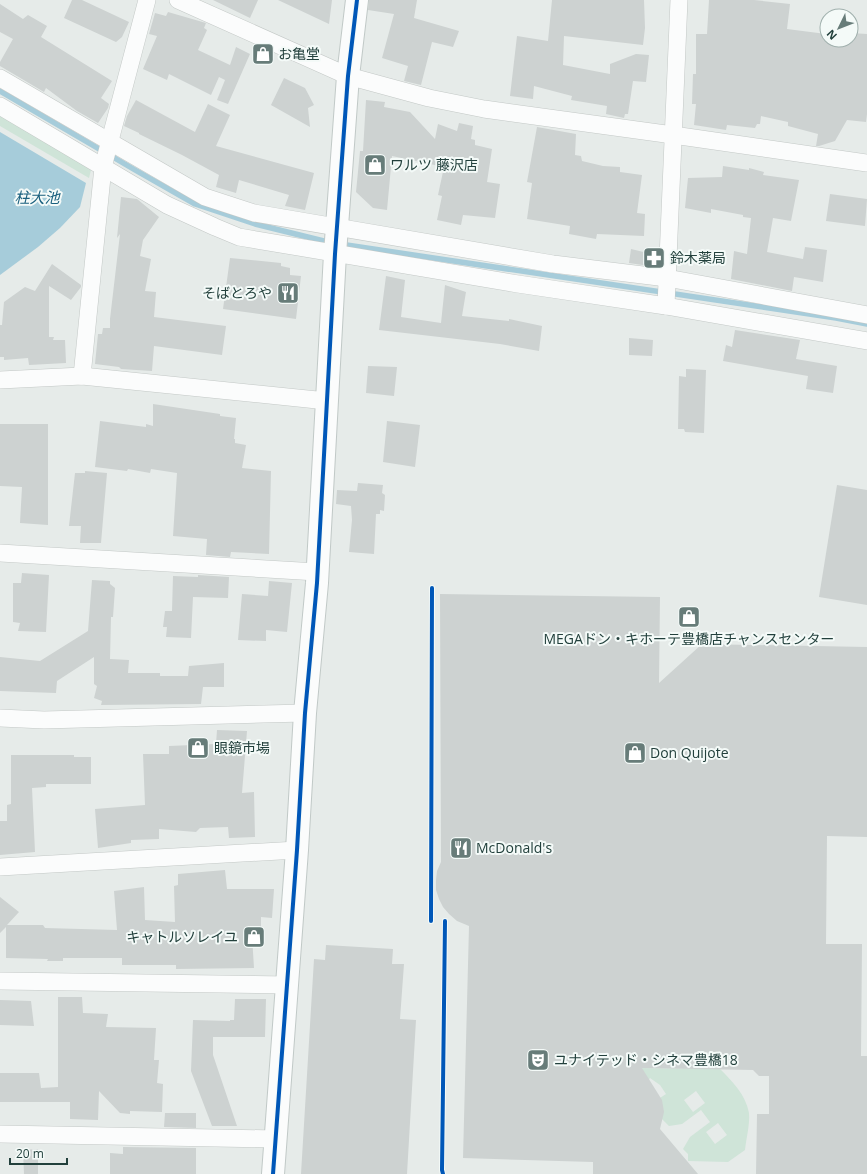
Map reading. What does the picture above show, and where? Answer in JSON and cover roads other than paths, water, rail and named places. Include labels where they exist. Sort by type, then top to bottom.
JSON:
[{"type":"street","points":[[82,376],[103,167],[147,0]]},
{"type":"street","points":[[178,0],[348,76],[429,98],[484,109],[673,134],[867,163]]},
{"type":"street","points":[[273,1174],[297,850],[305,713],[317,572],[335,254],[348,76],[357,0]]},
{"type":"street","points":[[666,306],[679,0]]},
{"type":"street","points":[[0,78],[205,197],[254,213],[553,264],[667,278],[867,315]]},
{"type":"street","points":[[0,106],[167,206],[215,228],[239,237],[518,284],[666,306],[867,341]]},
{"type":"street","points":[[0,380],[82,376],[327,401]]},
{"type":"street","points":[[0,553],[317,572]]},
{"type":"street","points":[[0,718],[44,720],[305,713]]},
{"type":"street","points":[[0,867],[297,850]]},
{"type":"street","points":[[0,981],[287,985]]},
{"type":"street","points":[[0,1134],[276,1139]]},
{"type":"water","name":"柱大池","points":[[0,132],[86,183],[80,207],[60,228],[38,247],[0,275]]},
{"type":"waterway","points":[[0,91],[195,204],[255,224],[332,243]]},
{"type":"waterway","points":[[340,244],[836,318],[867,324]]},
{"type":"place","name":"お亀堂","points":[[263,54]]},
{"type":"place","name":"ワルツ 藤沢店","points":[[375,165]]},
{"type":"place","name":"鈴木薬局","points":[[654,258]]},
{"type":"place","name":"そばとろや","points":[[288,293]]},
{"type":"place","name":"MEGAドン・キホーテ豊橋店チャンスセンター","points":[[689,617]]},
{"type":"place","name":"眼鏡市場","points":[[198,748]]},
{"type":"place","name":"Don Quijote","points":[[635,753]]},
{"type":"place","name":"McDonald's","points":[[461,848]]},
{"type":"place","name":"キャトルソレイユ","points":[[254,937]]},
{"type":"place","name":"ユナイテッド・シネマ豊橋18","points":[[538,1060]]}]
